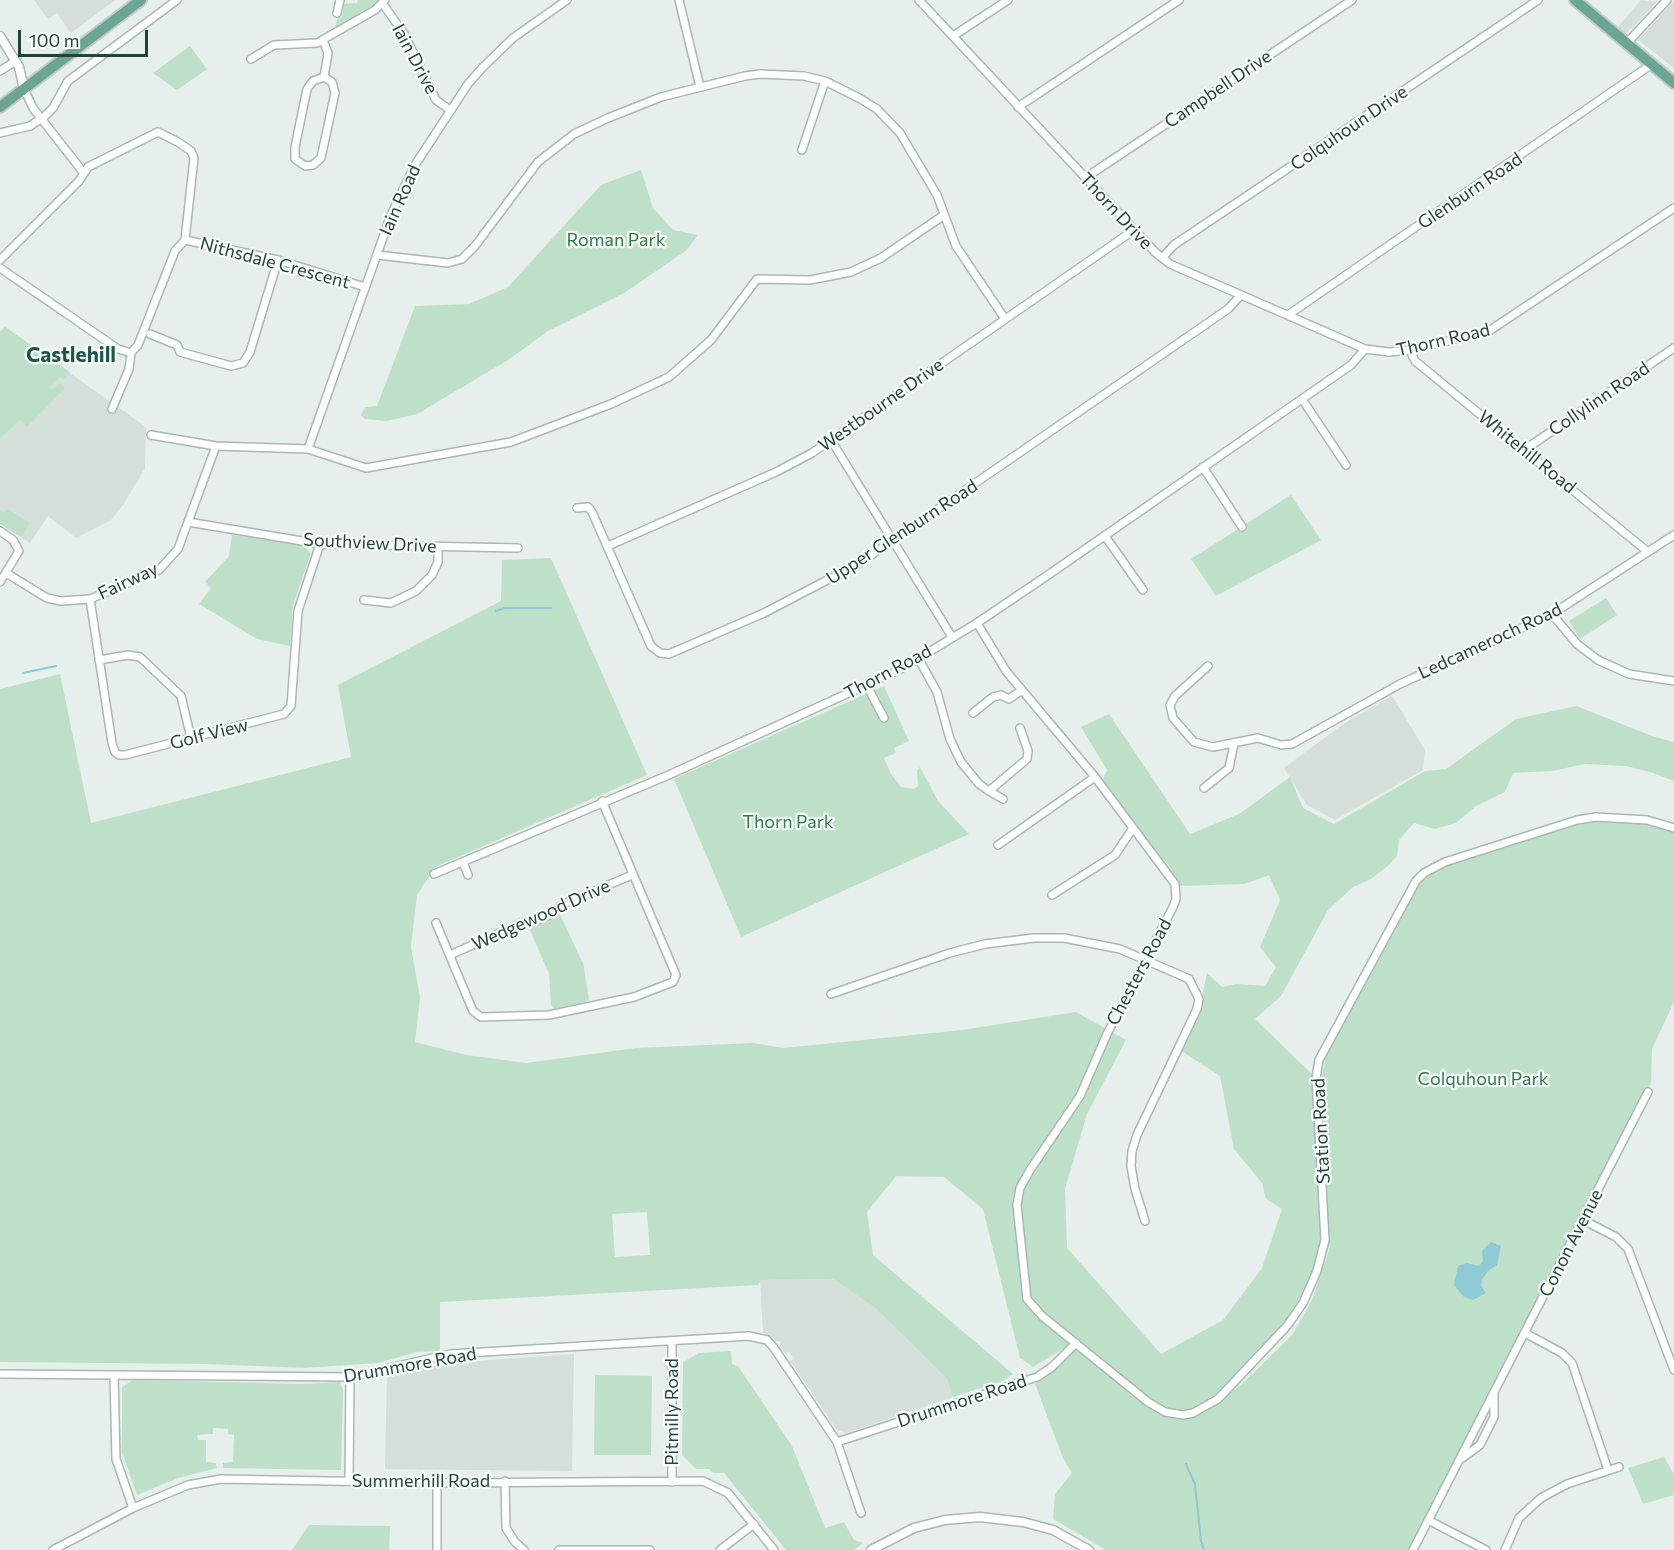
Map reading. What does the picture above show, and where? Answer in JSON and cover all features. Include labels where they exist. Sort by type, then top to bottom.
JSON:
[{"type":"main road","points":[[0,106],[141,0]]},
{"type":"main road","points":[[1575,0],[1674,82]]},
{"type":"street","points":[[0,133],[30,126],[41,118],[53,108],[68,81],[177,0]]},
{"type":"street","points":[[337,13],[340,0]]},
{"type":"street","name":"Iain Road","points":[[308,449],[364,287],[406,180],[468,84],[494,56],[534,22],[567,0]]},
{"type":"street","points":[[679,0],[700,87]]},
{"type":"street","name":"Thorn Drive","points":[[919,0],[1161,258],[1240,296],[1365,349]]},
{"type":"street","points":[[953,36],[1008,0]]},
{"type":"street","points":[[1018,107],[1179,0]]},
{"type":"street","name":"Campbell Drive","points":[[1085,178],[1352,0]]},
{"type":"street","name":"Colquhoun Drive","points":[[1161,258],[1174,245],[1538,0]]},
{"type":"street","points":[[1627,43],[1667,0]]},
{"type":"street","points":[[251,59],[274,45],[309,45],[323,40],[384,2]]},
{"type":"street","name":"Iain Drive","points":[[384,2],[404,34],[436,100],[450,110]]},
{"type":"street","points":[[0,36],[16,61],[28,102],[83,172]]},
{"type":"street","points":[[323,40],[328,53],[324,77]]},
{"type":"street","points":[[0,71],[16,61]]},
{"type":"street","name":"Glenburn Road","points":[[1288,315],[1652,64]]},
{"type":"street","points":[[376,255],[448,263],[457,261],[475,246],[538,162],[560,143],[585,128],[649,101],[700,87],[760,74],[804,76],[825,81],[877,110],[900,133],[937,195],[961,255],[1005,319]]},
{"type":"street","points":[[324,77],[334,86],[333,103],[321,158],[313,165],[305,166],[298,162],[294,155],[307,89],[313,81],[324,77]]},
{"type":"street","points":[[802,150],[825,81]]},
{"type":"street","points":[[0,260],[79,181],[83,172],[101,160],[158,132],[178,142],[191,152],[194,158],[185,240],[175,251],[138,345],[131,353],[129,369],[112,409]]},
{"type":"street","name":"Thorn Road","points":[[435,874],[602,801],[662,778],[867,686],[977,623],[1351,365],[1365,349],[1389,352],[1410,351],[1497,328],[1674,208]]},
{"type":"street","points":[[151,435],[216,446],[308,449],[366,468],[480,449],[551,429],[641,392],[677,371],[711,340],[757,279],[810,280],[851,272],[881,258],[944,214]]},
{"type":"street","name":"Westbourne Drive","points":[[608,546],[776,472],[831,440],[1134,230]]},
{"type":"street","name":"Nithsdale Crescent","points":[[185,240],[278,260],[364,287]]},
{"type":"street","points":[[150,334],[177,345],[180,352],[231,366],[243,363],[250,352],[278,260]]},
{"type":"street","points":[[0,268],[118,349],[131,353]]},
{"type":"street","name":"Upper Glenburn Road","points":[[577,508],[590,508],[651,646],[660,653],[669,654],[827,582],[894,541],[1228,309],[1240,296]]},
{"type":"street","name":"Collylinn Road","points":[[1524,450],[1674,348]]},
{"type":"street","name":"Whitehill Road","points":[[1410,351],[1415,361],[1648,552]]},
{"type":"street","points":[[1302,399],[1346,465]]},
{"type":"street","points":[[831,440],[952,638]]},
{"type":"street","name":"Fairway","points":[[6,573],[47,598],[60,601],[90,599],[159,570],[178,549],[216,446]]},
{"type":"street","points":[[1203,467],[1242,527]]},
{"type":"street","name":"Southview Drive","points":[[188,522],[320,544],[518,548]]},
{"type":"street","points":[[0,531],[13,540],[19,551],[0,582]]},
{"type":"street","name":"Ledcameroch Road","points":[[1234,744],[1253,738],[1281,745],[1301,740],[1381,693],[1552,614],[1674,535]]},
{"type":"street","points":[[1105,536],[1143,590]]},
{"type":"street","name":"Golf View","points":[[90,599],[115,752],[125,755],[284,714],[291,706],[298,612],[320,544]]},
{"type":"street","points":[[364,600],[391,603],[416,591],[432,575],[438,562],[438,546]]},
{"type":"street","points":[[1552,614],[1577,644],[1598,660],[1629,674],[1674,681]]},
{"type":"street","name":"Chesters Road","points":[[977,623],[1006,671],[1095,777],[1170,875],[1177,893],[1173,907],[1107,1034],[1080,1096],[1029,1170],[1020,1188],[1017,1205],[1027,1299],[1042,1316],[1076,1343]]},
{"type":"street","points":[[99,660],[128,655],[140,657],[181,696],[191,738]]},
{"type":"street","points":[[918,658],[937,692],[950,739],[962,762],[979,784],[1003,799]]},
{"type":"street","points":[[1204,788],[1229,768],[1234,744],[1213,747],[1199,745],[1170,714],[1170,705],[1175,696],[1208,666]]},
{"type":"street","points":[[867,686],[884,718]]},
{"type":"street","points":[[973,713],[993,697],[1001,696],[1010,702],[1022,690]]},
{"type":"street","points":[[989,791],[1027,759],[1028,751],[1020,728]]},
{"type":"street","points":[[998,844],[1095,777]]},
{"type":"street","name":"Wedgewood Drive","points":[[436,922],[474,1011],[481,1017],[549,1015],[634,997],[673,982],[676,975],[602,801]]},
{"type":"street","name":"Station Road","points":[[1076,1343],[1148,1402],[1165,1412],[1183,1415],[1193,1413],[1218,1399],[1287,1326],[1303,1303],[1317,1271],[1326,1240],[1316,1078],[1319,1060],[1416,881],[1424,873],[1445,862],[1577,820],[1596,817],[1647,820],[1674,828]]},
{"type":"street","points":[[1052,895],[1078,876],[1086,874],[1115,855],[1133,828]]},
{"type":"street","points":[[463,862],[468,875]]},
{"type":"street","points":[[1072,868],[1078,876]]},
{"type":"street","name":"Wedgewood Drive","points":[[450,955],[524,922],[532,922],[554,913],[561,905],[632,875]]},
{"type":"street","points":[[831,994],[950,953],[1015,939],[1064,938],[1120,949],[1148,959],[1189,979],[1199,999],[1132,1151],[1131,1166],[1135,1189],[1145,1221]]},
{"type":"street","name":"Conon Avenue","points":[[1413,1550],[1648,1092]]},
{"type":"street","points":[[1583,1220],[1617,1237],[1628,1249],[1674,1370]]},
{"type":"street","points":[[1525,1333],[1562,1353],[1572,1363],[1608,1470]]},
{"type":"street","name":"Drummore Road","points":[[0,1374],[350,1377],[450,1354],[672,1342],[749,1335],[767,1341],[837,1442],[861,1513]]},
{"type":"street","name":"Pitmilly Road","points":[[672,1342],[672,1482]]},
{"type":"street","name":"Drummore Road","points":[[837,1442],[1037,1377],[1052,1367],[1076,1343]]},
{"type":"street","points":[[114,1375],[116,1459],[133,1508]]},
{"type":"street","points":[[349,1480],[350,1377]]},
{"type":"street","name":"Conon Avenue","points":[[1460,1460],[1480,1445],[1494,1417],[1494,1394]]},
{"type":"street","points":[[1505,1550],[1519,1518],[1532,1504],[1558,1488],[1619,1467]]},
{"type":"street","name":"Summerhill Road","points":[[53,1550],[133,1508],[188,1485],[221,1479],[437,1483],[703,1481],[719,1487],[734,1499],[774,1550]]},
{"type":"street","points":[[505,1482],[506,1528],[515,1542],[524,1550]]},
{"type":"street","points":[[437,1483],[437,1550]]},
{"type":"street","points":[[871,1550],[922,1526],[945,1520],[980,1517],[1023,1522],[1053,1530],[1089,1550]]},
{"type":"street","points":[[1428,1521],[1486,1550]]},
{"type":"street","points":[[720,1550],[754,1524]]},
{"type":"street","points":[[559,1550],[650,1550]]},
{"type":"shaded area","points":[[34,0],[115,0],[71,33],[57,13],[48,19]]},
{"type":"shaded area","points":[[1641,0],[1657,2],[1626,34],[1618,27]]},
{"type":"shaded area","points":[[1674,1],[1674,68],[1638,40]]},
{"type":"shaded area","points":[[5,327],[146,427],[145,468],[123,505],[111,520],[76,538],[48,516],[30,543],[0,524],[0,332]]},
{"type":"shaded area","points":[[1392,696],[1425,750],[1423,770],[1335,820],[1307,805],[1284,768],[1343,724]]},
{"type":"shaded area","points":[[833,1279],[875,1308],[912,1344],[947,1379],[953,1397],[846,1433],[837,1430],[790,1361],[793,1358],[789,1352],[786,1354],[779,1345],[782,1341],[776,1341],[763,1332],[760,1280]]},
{"type":"shaded area","points":[[574,1354],[572,1471],[385,1469],[387,1374],[450,1363]]},
{"type":"green space","points":[[358,0],[381,0],[335,29],[338,17],[342,17],[344,4],[357,3]]},
{"type":"green space","points":[[190,46],[207,69],[177,90],[153,73]]},
{"type":"green space","name":"Roman Park","points":[[641,170],[653,208],[673,230],[698,235],[687,250],[624,293],[548,331],[508,360],[417,414],[387,421],[365,419],[361,415],[365,407],[377,406],[415,306],[469,304],[508,287],[601,185]]},
{"type":"green space","points":[[5,327],[70,372],[49,387],[52,390],[60,383],[65,388],[27,427],[20,420],[0,438],[0,332]]},
{"type":"green space","points":[[1291,495],[1321,540],[1216,596],[1191,559]]},
{"type":"green space","points":[[8,509],[30,523],[21,537],[0,524],[0,510],[3,512]]},
{"type":"green space","points":[[232,535],[302,545],[311,553],[293,605],[290,646],[257,639],[199,604],[211,588],[205,582],[229,556]]},
{"type":"green space","name":"Colquhoun Park","points":[[551,558],[647,775],[435,867],[417,895],[411,947],[420,997],[415,1042],[467,1055],[526,1063],[636,1048],[753,1043],[783,1048],[962,1030],[1076,1012],[1126,1040],[1087,1114],[1065,1189],[1067,1248],[1161,1354],[1223,1320],[1262,1268],[1282,1209],[1266,1199],[1262,1183],[1234,1149],[1220,1076],[1180,1050],[1201,1002],[1207,973],[1222,987],[1236,984],[1265,986],[1276,967],[1260,947],[1280,900],[1269,875],[1245,884],[1177,886],[1168,864],[1141,837],[1101,785],[1107,770],[1081,727],[1109,714],[1190,834],[1239,814],[1290,777],[1303,808],[1334,824],[1425,771],[1446,769],[1516,719],[1576,706],[1652,736],[1674,742],[1674,781],[1626,766],[1585,764],[1552,771],[1513,773],[1505,792],[1476,806],[1456,823],[1435,829],[1414,823],[1399,840],[1397,856],[1389,865],[1371,879],[1353,887],[1328,910],[1281,996],[1255,1019],[1316,1078],[1325,1143],[1321,1080],[1326,1057],[1412,894],[1424,876],[1454,863],[1577,825],[1596,822],[1646,824],[1674,833],[1674,1002],[1652,1049],[1651,1083],[1409,1550],[1106,1550],[1053,1519],[1055,1494],[1072,1473],[1063,1458],[1035,1384],[1061,1364],[1076,1347],[1073,1343],[1033,1367],[1020,1358],[983,1209],[944,1177],[896,1176],[867,1212],[873,1255],[1013,1374],[1005,1380],[953,1397],[947,1379],[912,1344],[875,1308],[833,1279],[761,1280],[758,1285],[440,1302],[440,1351],[417,1352],[378,1363],[304,1368],[207,1364],[0,1362],[0,689],[60,674],[91,823],[351,757],[338,685],[501,601],[502,560]],"holes":[[[647,1212],[650,1255],[615,1257],[612,1214]],[[1331,1244],[1312,1300],[1292,1335],[1243,1383],[1204,1413],[1204,1405],[1287,1326]]]},
{"type":"green space","points":[[1606,598],[1617,615],[1580,639],[1569,621]]},
{"type":"green space","name":"Thorn Park","points":[[884,686],[909,741],[894,748],[896,753],[884,758],[891,774],[901,787],[914,789],[918,786],[917,770],[920,767],[938,801],[969,834],[741,937],[674,779]]},
{"type":"green space","points":[[560,915],[583,963],[589,999],[554,1009],[551,1005],[549,974],[530,930]]},
{"type":"green space","points":[[731,1351],[732,1364],[738,1366],[792,1446],[825,1528],[844,1522],[854,1540],[863,1543],[854,1550],[786,1550],[724,1473],[713,1473],[709,1469],[696,1469],[682,1455],[683,1362],[699,1353]]},
{"type":"green space","points":[[595,1375],[652,1376],[651,1455],[594,1455]]},
{"type":"green space","points":[[133,1380],[301,1384],[340,1382],[343,1390],[341,1470],[223,1468],[223,1463],[233,1462],[234,1435],[228,1434],[228,1429],[213,1428],[213,1434],[197,1435],[198,1440],[206,1440],[206,1462],[216,1463],[217,1468],[178,1478],[137,1495],[122,1453],[122,1387]]},
{"type":"green space","points":[[1664,1457],[1674,1474],[1674,1495],[1643,1504],[1628,1468]]},
{"type":"green space","points":[[309,1525],[390,1526],[389,1550],[292,1550]]},
{"type":"water","points":[[1491,1242],[1501,1246],[1497,1265],[1489,1270],[1482,1279],[1481,1286],[1486,1293],[1473,1300],[1464,1297],[1454,1285],[1458,1266],[1467,1263],[1479,1266],[1483,1261],[1482,1251]]},
{"type":"waterway","points":[[496,611],[505,608],[551,608]]},
{"type":"waterway","points":[[23,673],[56,666]]},
{"type":"waterway","points":[[1186,1464],[1195,1484],[1204,1550]]},
{"type":"district","name":"Castlehill","points":[[71,355]]}]
